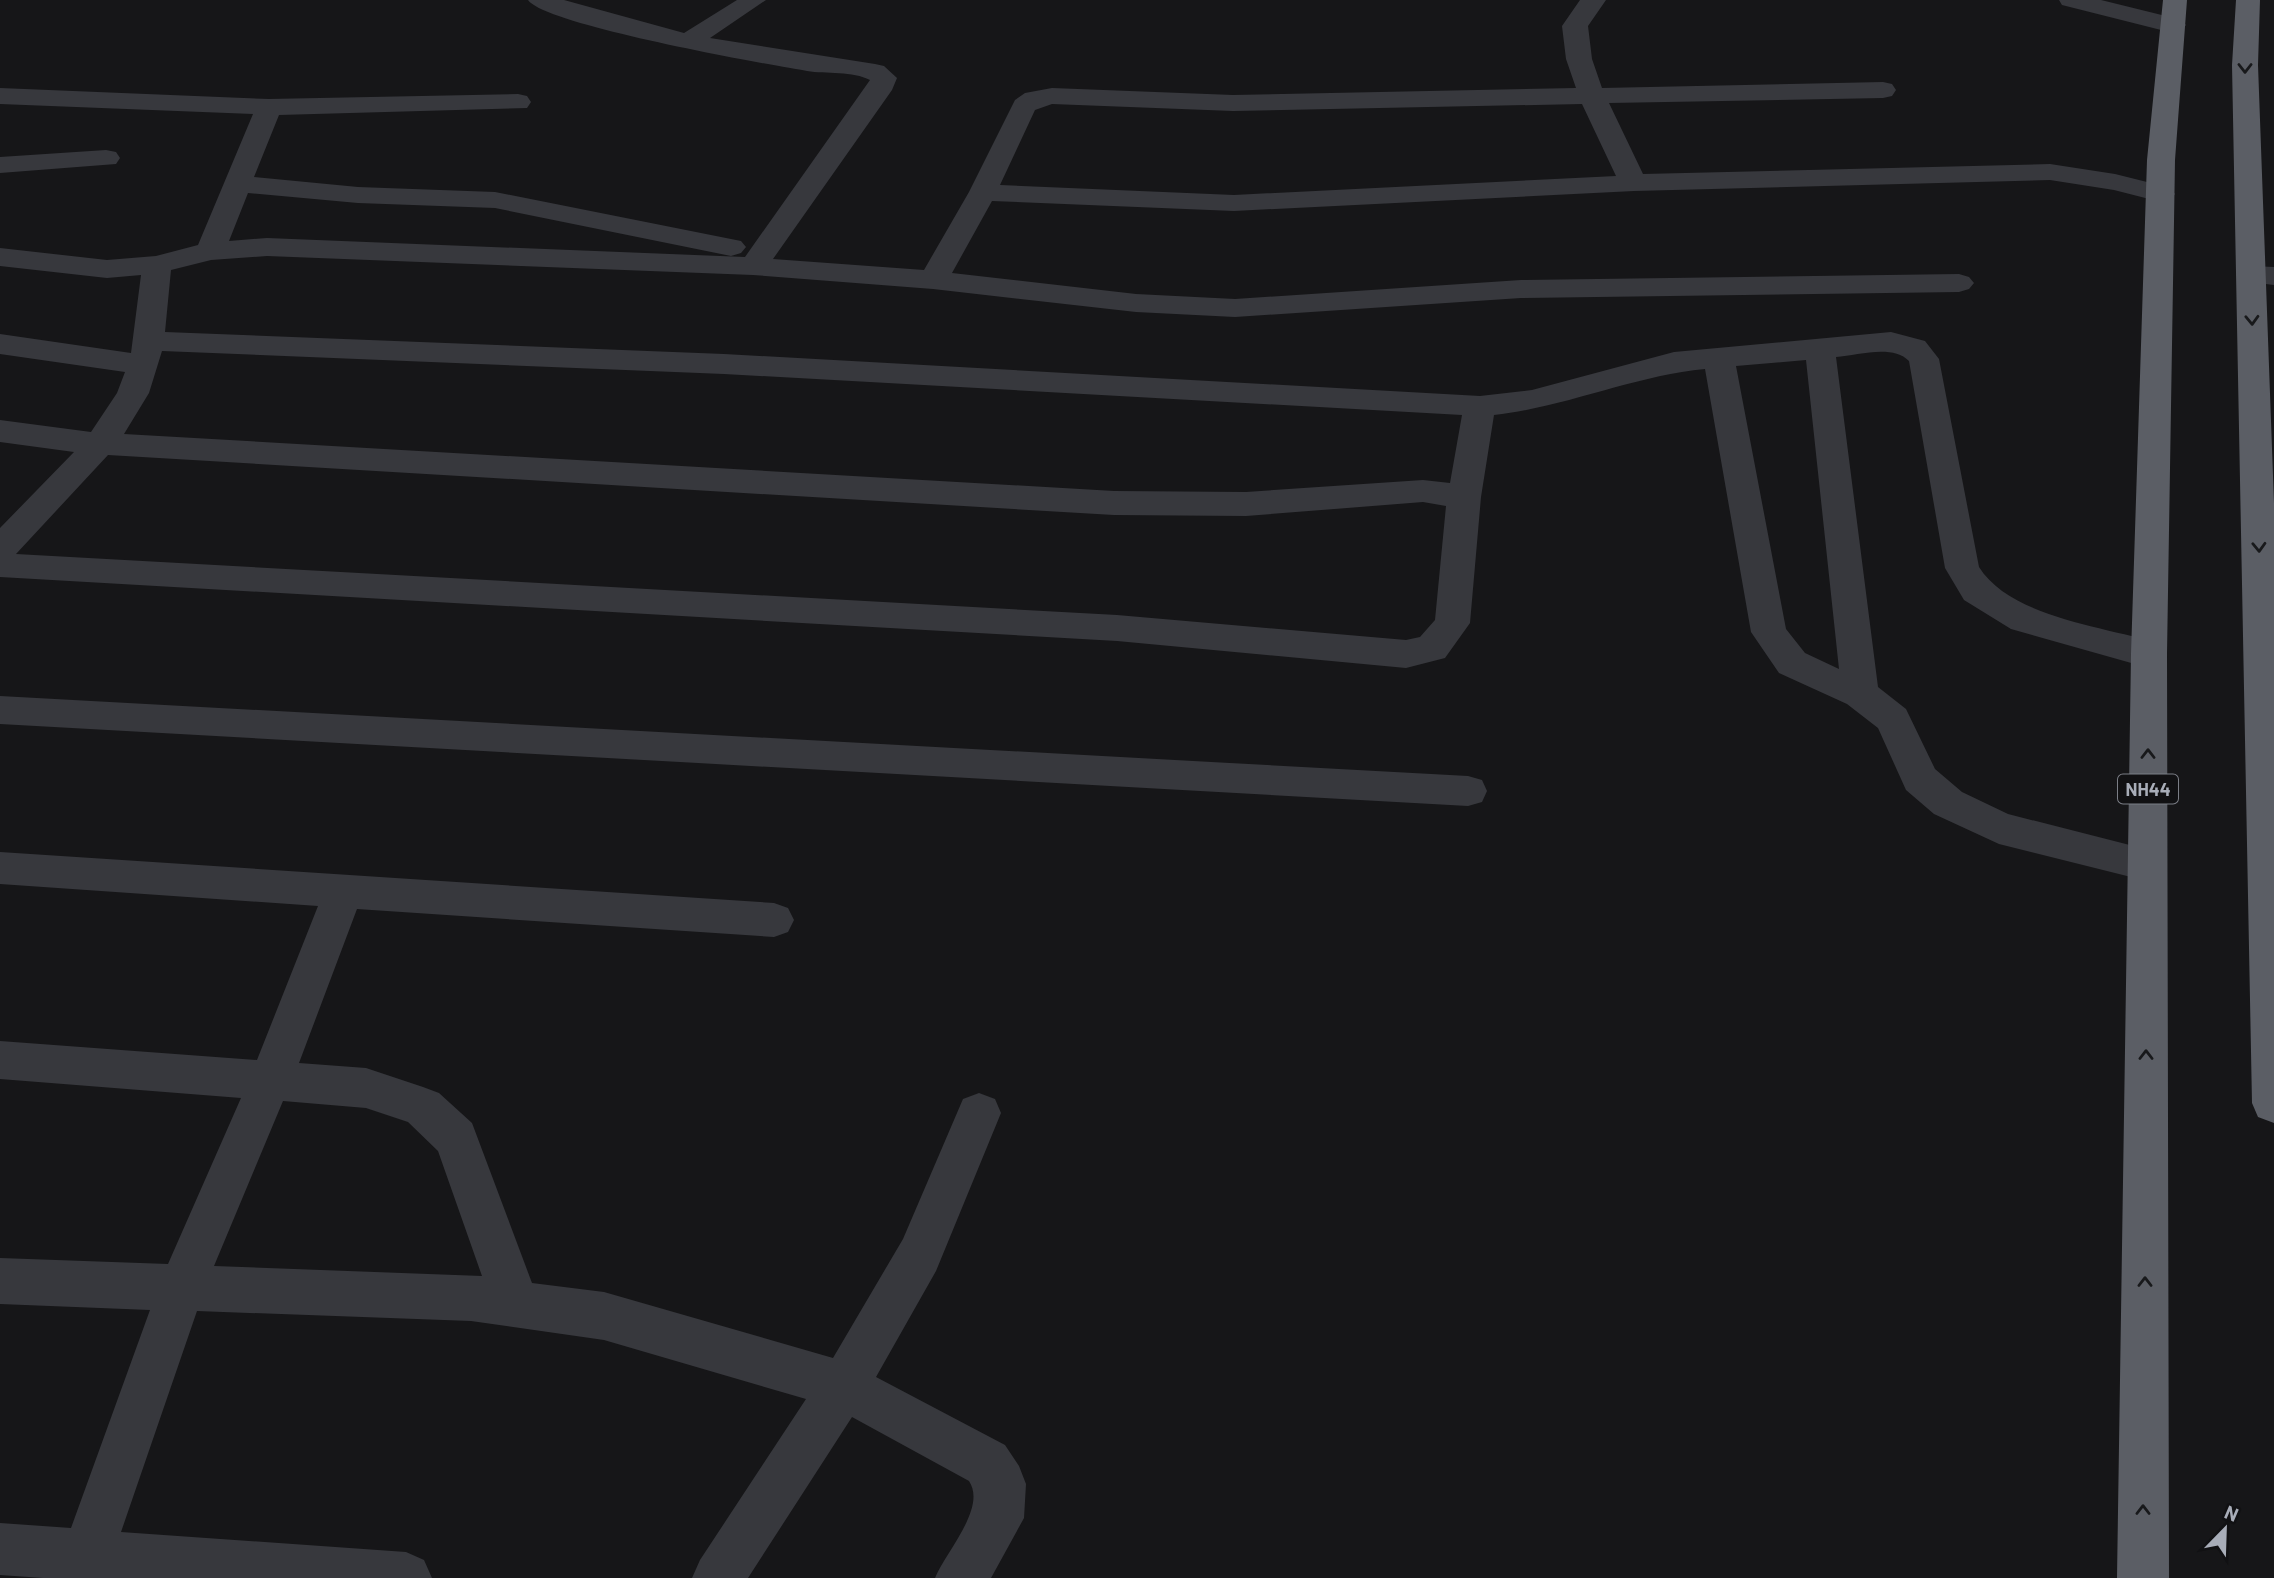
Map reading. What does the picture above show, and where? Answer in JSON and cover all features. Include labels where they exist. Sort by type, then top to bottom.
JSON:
[{"type":"highway","points":[[2248,0],[2245,65],[2262,275],[2274,1103]]},
{"type":"highway","name":"NH44","points":[[2143,1578],[2149,654],[2161,194],[2174,13]]},
{"type":"street","points":[[540,0],[571,12],[690,40],[776,58],[875,72],[881,84],[757,260]]},
{"type":"street","points":[[690,40],[754,0]]},
{"type":"street","points":[[1594,0],[1575,33],[1593,96],[1634,183]]},
{"type":"street","points":[[2071,0],[2174,13]]},
{"type":"street","points":[[933,280],[983,192],[1024,106],[1034,99],[1052,96],[1234,103],[1884,90]]},
{"type":"street","points":[[0,96],[269,107],[518,102]]},
{"type":"street","points":[[210,251],[269,107]]},
{"type":"street","points":[[0,165],[106,158]]},
{"type":"street","points":[[983,192],[1234,203],[1634,183],[2050,172],[2115,182],[2161,194]]},
{"type":"street","points":[[238,184],[358,195],[495,200],[561,211],[757,260]]},
{"type":"street","points":[[0,257],[107,269],[157,265],[210,251],[267,247],[757,260],[1136,303],[1235,308],[1521,289],[1959,283]]},
{"type":"street","points":[[2,549],[99,444],[130,399],[145,353],[157,265]]},
{"type":"street","points":[[0,344],[145,353],[724,364],[1479,406],[1533,400],[1674,362],[1891,342],[1914,348],[1924,359],[1962,568],[1976,591],[2024,620],[2149,654]]},
{"type":"street","points":[[1820,348],[1860,694]]},
{"type":"street","points":[[1719,358],[1769,632],[1792,663],[1860,694],[1893,719],[1920,779],[1948,803],[1999,828],[2147,864]]},
{"type":"street","points":[[2,549],[1103,627],[1406,654],[1432,648],[1452,623],[1464,497],[1479,406]]},
{"type":"street","points":[[0,431],[99,444],[1114,503],[1246,503],[1423,491],[1464,497]]},
{"type":"street","points":[[0,709],[1468,791]]},
{"type":"street","points":[[0,868],[774,920]]},
{"type":"street","points":[[87,1556],[181,1289],[270,1081],[344,891]]},
{"type":"street","points":[[0,1060],[366,1088],[423,1107],[456,1138],[516,1305]]},
{"type":"street","points":[[718,1578],[844,1386],[920,1255],[979,1113]]},
{"type":"street","points":[[0,1281],[471,1298],[604,1316],[844,1386],[987,1463],[1001,1484],[998,1518],[961,1578]]},
{"type":"street","points":[[0,1549],[298,1574],[406,1578]]}]
